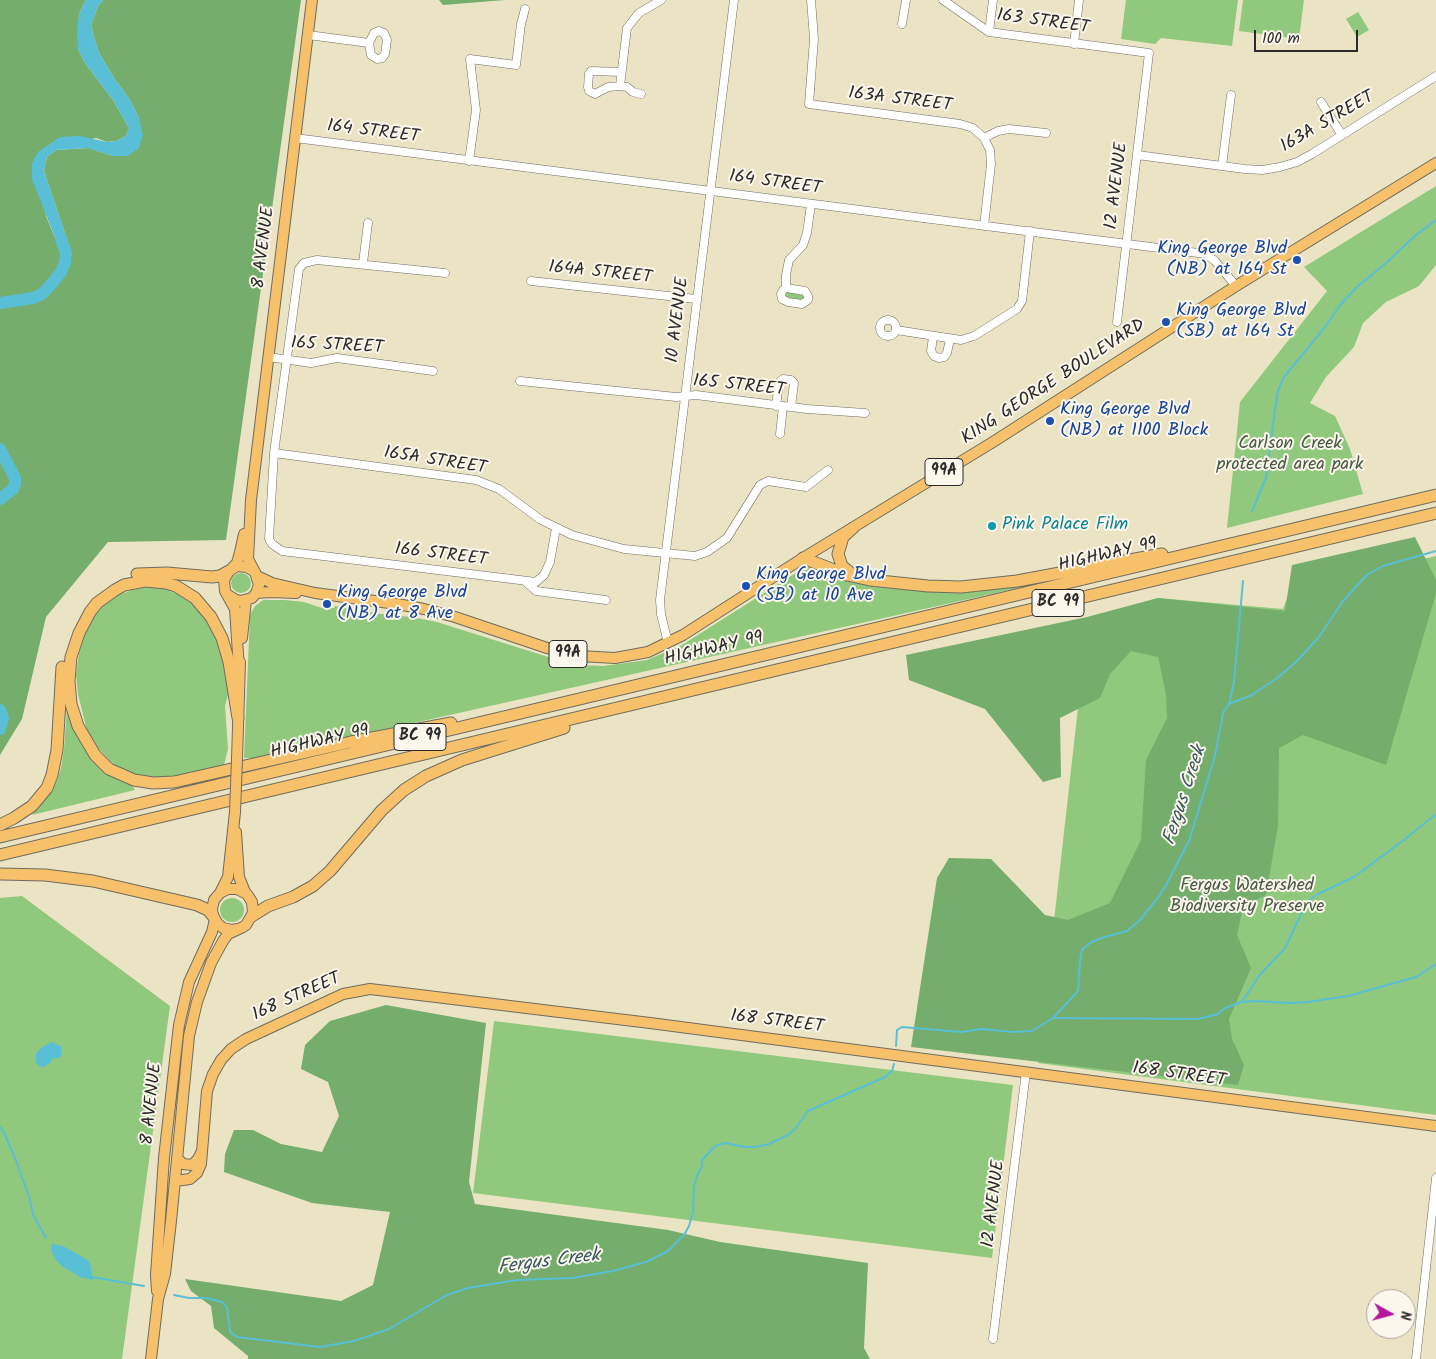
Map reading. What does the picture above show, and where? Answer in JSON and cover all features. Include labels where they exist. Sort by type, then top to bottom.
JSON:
[{"type":"highway","name":"HIGHWAY 99","points":[[0,838],[1436,495]]},
{"type":"highway","name":"HIGHWAY 99","points":[[0,855],[1436,513]]},
{"type":"highway","points":[[852,528],[846,533],[841,542],[838,554],[839,560],[842,566],[850,573],[870,580]]},
{"type":"highway","points":[[803,558],[847,576],[944,587],[997,584],[1262,537]]},
{"type":"highway","points":[[0,825],[32,806],[46,788],[52,775],[57,750],[60,689],[64,656],[77,619],[92,598],[111,583],[133,575],[162,573],[212,577],[220,576],[231,570]]},
{"type":"highway","points":[[238,718],[229,662],[222,638],[211,616],[195,598],[185,591],[166,583],[145,581],[129,584],[115,590],[97,603],[90,612],[74,645],[69,669],[69,693],[74,715],[88,746],[102,763],[117,774],[144,782],[184,781],[351,742],[644,684]]},
{"type":"highway","points":[[252,916],[268,906],[293,897],[313,886],[330,871],[372,821],[393,800],[416,783],[439,770],[507,745],[701,688]]},
{"type":"highway","points":[[0,874],[44,875],[93,881],[191,903],[204,907],[214,918]]},
{"type":"main road","name":"8 AVENUE","points":[[256,574],[248,559],[251,500],[312,0]]},
{"type":"main road","name":"KING GEORGE BOULEVARD","points":[[256,574],[272,583],[315,593],[424,609],[578,656],[600,658],[632,656],[648,652],[668,643],[1061,398],[1236,286],[1436,163]]},
{"type":"main road","name":"8 AVENUE","points":[[231,570],[237,563],[251,500]]},
{"type":"main road","points":[[228,595],[236,600],[246,600],[256,593],[259,584],[256,574],[247,567],[242,566],[231,570],[224,580],[224,585],[228,595],[235,609],[236,614],[239,669],[235,812],[228,877],[213,902],[214,918],[225,929],[238,929],[246,925],[252,916],[254,908],[241,885],[238,873],[235,812]]},
{"type":"main road","name":"KING GEORGE BOULEVARD","points":[[256,593],[315,593]]},
{"type":"main road","points":[[239,669],[246,600]]},
{"type":"main road","points":[[220,892],[232,888],[245,892]]},
{"type":"main road","name":"8 AVENUE","points":[[158,1299],[156,1275],[160,1215],[176,1046],[188,987],[211,933],[214,918]]},
{"type":"main road","name":"8 AVENUE","points":[[151,1359],[158,1299],[165,1274],[190,1036],[197,1002],[211,963],[227,935],[238,929]]},
{"type":"main road","name":"168 STREET","points":[[175,1181],[190,1179],[197,1173],[201,1164],[204,1147],[207,1091],[216,1067],[230,1049],[246,1039],[332,999],[360,990],[370,989],[650,1023],[1436,1126]]},
{"type":"main road","points":[[175,1181],[171,1173],[169,1160],[180,1060],[176,1046]]},
{"type":"main road","points":[[177,1158],[183,1164],[192,1165],[198,1159],[204,1147]]},
{"type":"street","points":[[620,86],[627,28],[639,13],[660,0]]},
{"type":"street","name":"10 AVENUE","points":[[668,643],[661,614],[660,600],[709,190],[734,0]]},
{"type":"street","name":"163A STREET","points":[[811,0],[814,40],[809,104],[960,124],[973,128],[984,138]]},
{"type":"street","points":[[902,24],[906,0]]},
{"type":"street","name":"163 STREET","points":[[943,0],[989,32],[1149,53]]},
{"type":"street","points":[[989,32],[993,0]]},
{"type":"street","points":[[1074,44],[1079,0]]},
{"type":"street","points":[[469,161],[476,110],[470,59],[516,65],[521,24],[526,9]]},
{"type":"street","points":[[308,35],[369,43]]},
{"type":"street","name":"12 AVENUE","points":[[1117,322],[1149,53]]},
{"type":"street","points":[[621,72],[591,71],[589,74],[589,91],[595,94],[608,87],[620,86],[627,87],[633,92],[641,94]]},
{"type":"street","name":"163A STREET","points":[[1137,156],[1262,170],[1280,167],[1304,158],[1436,76]]},
{"type":"street","points":[[1222,166],[1231,95]]},
{"type":"street","points":[[1321,102],[1342,135]]},
{"type":"street","points":[[984,226],[991,164],[990,150],[984,138],[998,131],[1009,130],[1046,133]]},
{"type":"street","name":"164 STREET","points":[[295,138],[1206,254],[1215,261],[1236,286]]},
{"type":"street","points":[[786,288],[786,268],[789,260],[803,245],[807,233],[811,204]]},
{"type":"street","points":[[363,264],[368,222]]},
{"type":"street","points":[[896,330],[961,340],[974,336],[1017,309],[1022,301],[1030,232]]},
{"type":"street","points":[[274,454],[299,269],[304,263],[317,260],[445,273]]},
{"type":"street","name":"164A STREET","points":[[531,282],[696,299]]},
{"type":"street","points":[[933,337],[931,351],[938,358],[944,357],[947,354],[950,339]]},
{"type":"street","name":"165 STREET","points":[[268,357],[311,363],[337,358],[433,371]]},
{"type":"street","name":"165 STREET","points":[[520,381],[676,397],[696,395],[783,406],[865,413]]},
{"type":"street","points":[[780,434],[783,406]]},
{"type":"street","name":"165A STREET","points":[[274,454],[476,480],[499,489],[541,520],[572,535],[611,546],[695,556],[707,552],[727,538],[760,485],[768,481],[806,487],[828,470]]},
{"type":"street","name":"166 STREET","points":[[274,454],[268,539],[282,551],[526,582],[536,590],[606,600]]},
{"type":"street","points":[[526,582],[536,582],[544,575],[550,562],[556,528]]},
{"type":"street","name":"12 AVENUE","points":[[993,1339],[1026,1072]]},
{"type":"street","points":[[1416,1359],[1436,1178]]},
{"type":"green space","points":[[0,0],[86,0],[79,14],[78,49],[85,63],[113,100],[129,128],[126,136],[116,141],[107,142],[96,138],[38,152],[46,216],[59,248],[66,253],[67,239],[44,171],[47,157],[56,150],[89,148],[113,156],[139,118],[130,100],[99,53],[94,37],[91,25],[98,6],[103,0],[301,0],[226,540],[108,542],[46,617],[22,719],[0,755]]},
{"type":"green space","points":[[439,0],[505,0],[443,5]]},
{"type":"green space","points":[[1126,0],[1238,0],[1232,46],[1161,38],[1155,44],[1121,39]]},
{"type":"green space","points":[[1243,0],[1304,0],[1299,39],[1239,31]]},
{"type":"green space","points":[[1358,12],[1369,30],[1357,37],[1346,19]]},
{"type":"green space","name":"Carlson Creek protected area park","points":[[1436,186],[1436,265],[1419,286],[1386,302],[1363,323],[1354,347],[1326,377],[1310,403],[1335,416],[1350,449],[1363,494],[1227,528],[1240,402],[1327,291],[1304,267]]},
{"type":"green space","points":[[788,292],[804,294],[805,298],[802,301],[785,298]]},
{"type":"green space","points":[[1415,537],[1436,580],[1436,593],[1386,765],[1303,735],[1279,748],[1278,826],[1266,895],[1243,907],[1237,935],[1251,968],[1229,1019],[1232,1039],[1244,1065],[1238,1085],[911,1047],[937,878],[949,858],[991,859],[1045,915],[1068,920],[1110,903],[1141,840],[1146,760],[1167,718],[1166,694],[1158,657],[1131,651],[1110,674],[1100,698],[1060,718],[1061,777],[1043,782],[985,709],[909,680],[906,655],[1087,617],[1158,598],[1285,611],[1292,565]]},
{"type":"green space","name":"Fergus Watershed Biodiversity Preserve","points":[[1436,556],[1436,1115],[1038,1063],[1088,619],[1158,598],[1283,609],[1297,571],[1356,575]]},
{"type":"green space","points":[[809,567],[850,582],[917,591],[976,592],[1045,582],[302,748],[290,748],[260,758],[244,758],[250,615],[255,606],[263,600],[304,602],[322,608],[334,608],[335,606],[412,617],[437,622],[561,661],[603,666],[647,660],[682,645],[802,569]]},
{"type":"green space","points":[[241,573],[248,576],[251,583],[248,590],[241,593],[234,590],[231,583],[234,576]]},
{"type":"green space","points":[[149,587],[165,589],[182,596],[196,607],[208,623],[218,643],[227,678],[228,695],[225,706],[228,749],[224,765],[169,777],[138,775],[122,770],[110,761],[98,748],[87,731],[78,694],[76,675],[79,653],[85,634],[93,618],[103,605],[116,596],[132,590]]},
{"type":"green space","points":[[67,707],[104,771],[132,785],[135,790],[32,815],[48,796],[56,783],[61,768]]},
{"type":"green space","points":[[22,896],[170,1006],[122,1359],[0,1359],[0,898]]},
{"type":"green space","points":[[232,898],[241,901],[244,910],[241,919],[232,922],[223,919],[220,910],[223,901]]},
{"type":"green space","points":[[386,1005],[486,1023],[469,1182],[475,1204],[668,1230],[720,1242],[868,1263],[864,1348],[870,1359],[248,1359],[248,1356],[214,1328],[211,1306],[191,1291],[185,1279],[341,1301],[373,1285],[390,1212],[312,1203],[224,1172],[225,1154],[234,1130],[253,1130],[281,1144],[322,1152],[339,1116],[328,1082],[301,1069],[305,1045],[330,1021]]},
{"type":"green space","points":[[494,1021],[1013,1085],[992,1258],[473,1193]]},
{"type":"water","points":[[86,0],[103,0],[98,6],[91,25],[94,37],[99,53],[130,100],[139,118],[143,135],[139,148],[128,156],[113,156],[88,148],[56,150],[47,157],[44,171],[67,239],[66,253],[59,248],[32,179],[32,163],[38,152],[60,137],[80,136],[107,142],[116,141],[126,136],[129,128],[113,100],[85,63],[78,49],[79,14]]},
{"type":"water","points":[[51,1042],[62,1047],[61,1056],[52,1059],[44,1067],[38,1066],[36,1054]]},
{"type":"water","points":[[52,1244],[63,1246],[88,1260],[93,1280],[80,1277],[62,1266],[55,1259],[51,1250]]},
{"type":"waterway","points":[[1252,511],[1266,478],[1278,391],[1284,377],[1325,327],[1341,304],[1358,286],[1436,220]]},
{"type":"waterway","points":[[0,303],[33,298],[42,294],[49,287],[61,272],[65,263],[66,253],[61,239]]},
{"type":"waterway","points":[[0,449],[15,478],[13,489],[0,499]]},
{"type":"waterway","name":"Fergus Creek","points":[[896,1046],[897,1030],[902,1027],[962,1032],[981,1029],[1013,1032],[1032,1031],[1053,1018],[1078,991],[1082,950],[1090,943],[1101,938],[1127,931],[1139,921],[1165,887],[1189,841],[1215,756],[1223,713],[1229,704],[1252,695],[1295,663],[1319,637],[1343,601],[1367,575],[1383,566],[1436,551]]},
{"type":"waterway","points":[[1229,704],[1234,682],[1243,581]]},
{"type":"waterway","points":[[0,710],[3,718],[0,729]]},
{"type":"waterway","points":[[1242,1002],[1259,976],[1285,948],[1305,906],[1312,898],[1354,877],[1436,814]]},
{"type":"waterway","points":[[1054,1018],[1198,1019],[1218,1014],[1225,1008],[1242,1002],[1308,1002],[1348,996],[1416,977],[1436,964]]},
{"type":"waterway","name":"Fergus Creek","points":[[174,1295],[189,1298],[206,1298],[222,1302],[227,1307],[230,1332],[237,1337],[320,1347],[354,1341],[389,1329],[447,1295],[468,1288],[517,1280],[572,1278],[613,1271],[646,1262],[668,1251],[684,1235],[693,1212],[694,1186],[702,1166],[702,1160],[715,1146],[725,1143],[745,1147],[769,1144],[788,1135],[795,1129],[808,1111],[885,1077],[892,1071],[894,1064]]},
{"type":"waterway","name":"Fergus Creek","points":[[0,1127],[17,1163],[30,1200],[33,1215],[46,1238]]},
{"type":"waterway","name":"Fergus Creek","points":[[92,1277],[144,1286]]},
{"type":"place","name":"King George Blvd (NB) at 164 St","points":[[1297,260]]},
{"type":"place","name":"King George Blvd (SB) at 164 St","points":[[1166,322]]},
{"type":"place","name":"King George Blvd (NB) at 1100 Block","points":[[1050,421]]},
{"type":"place","name":"Pink Palace Film","points":[[992,526]]},
{"type":"place","name":"King George Blvd (SB) at 10 Ave","points":[[746,586]]},
{"type":"place","name":"King George Blvd (NB) at 8 Ave","points":[[327,604]]}]
